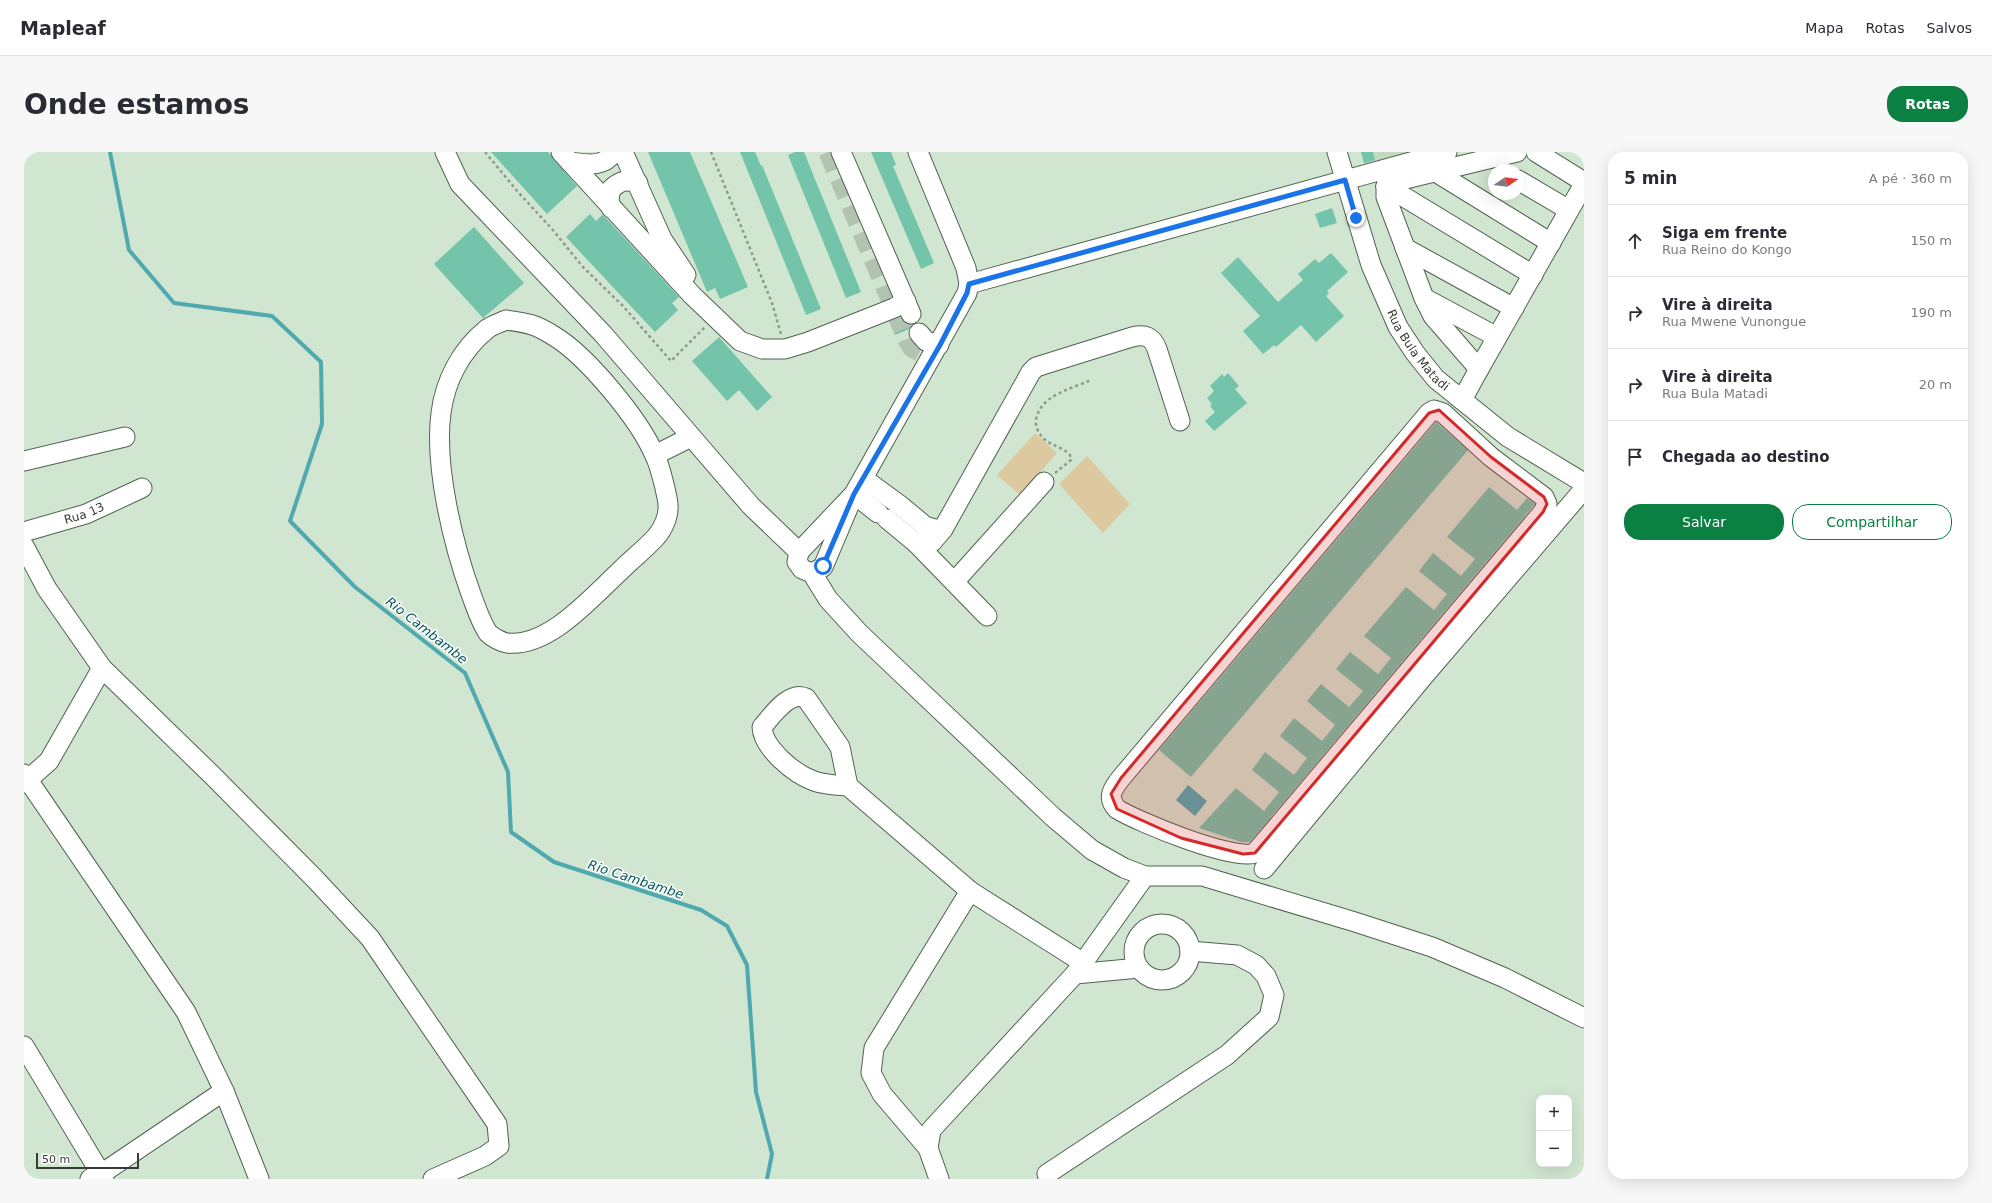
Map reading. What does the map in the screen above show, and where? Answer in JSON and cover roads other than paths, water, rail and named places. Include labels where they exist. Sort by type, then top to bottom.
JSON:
[{"type":"street","points":[[445,152],[460,184],[603,334],[751,506],[799,552]]},
{"type":"street","points":[[565,157],[594,165],[611,158],[614,152]]},
{"type":"street","points":[[623,152],[662,238],[679,265],[697,288],[745,333],[765,340],[783,339],[804,333],[890,299],[906,303]]},
{"type":"street","points":[[841,152],[906,303]]},
{"type":"street","points":[[812,574],[823,566],[859,486],[940,345],[967,293],[969,284],[962,258],[918,152]]},
{"type":"street","name":"Rua Bula Matadi","points":[[1337,152],[1371,265],[1398,327],[1415,353],[1436,379],[1504,433],[1584,483]]},
{"type":"street","points":[[969,284],[1345,180],[1417,156],[1447,152]]},
{"type":"street","points":[[1386,186],[1397,181],[1517,152]]},
{"type":"street","points":[[1462,400],[1584,183],[1536,152]]},
{"type":"street","points":[[565,157],[714,317],[740,341],[762,348],[785,349],[906,303]]},
{"type":"street","points":[[1484,160],[1491,164]]},
{"type":"street","points":[[1434,172],[1551,243]]},
{"type":"street","points":[[611,208],[609,199],[611,189],[619,182],[629,180],[638,183]]},
{"type":"street","points":[[1524,184],[1569,210]]},
{"type":"street","points":[[1386,186],[1386,197],[1424,298],[1433,316],[1479,369]]},
{"type":"street","points":[[1386,186],[1532,275]]},
{"type":"street","points":[[1405,248],[1514,308]]},
{"type":"street","points":[[1424,298],[1497,337]]},
{"type":"street","points":[[506,320],[532,323],[556,336],[581,356],[629,411],[655,455],[668,505],[665,522],[657,536],[588,602],[554,629],[538,638],[522,643],[504,643],[490,635],[481,621],[464,574],[445,491],[440,450],[441,413],[450,379],[463,353],[488,328],[506,320]]},
{"type":"street","points":[[919,333],[926,341],[940,345]]},
{"type":"street","points":[[916,543],[932,542],[943,529],[1031,372],[1036,367],[1132,337],[1140,335],[1149,336],[1153,340],[1157,349],[1180,421]]},
{"type":"street","points":[[1434,410],[1443,413],[1487,454],[1537,490],[1546,499],[1548,504],[1260,849],[1249,855],[1181,838],[1126,814],[1113,805],[1111,794],[1121,778],[1429,413],[1434,410]]},
{"type":"street","points":[[1487,454],[1504,433]]},
{"type":"street","points":[[24,461],[125,437]]},
{"type":"street","points":[[655,455],[691,437]]},
{"type":"street","points":[[955,581],[1044,482]]},
{"type":"street","points":[[859,486],[902,506],[925,526],[935,529],[943,529]]},
{"type":"street","points":[[859,486],[886,518],[916,543],[955,581],[987,616]]},
{"type":"street","points":[[859,486],[799,552],[797,562],[802,570],[812,574],[828,599],[859,633],[1053,817],[1092,850],[1124,868],[1145,876],[1202,876],[1432,947],[1504,978],[1584,1018]]},
{"type":"street","name":"Rua 13","points":[[24,532],[86,514],[142,488]]},
{"type":"street","points":[[1264,869],[1424,677],[1584,489]]},
{"type":"street","points":[[886,518],[901,511],[902,506]]},
{"type":"street","points":[[24,546],[47,589],[102,668],[214,777],[315,879],[370,938],[497,1124],[499,1146],[485,1156],[433,1179]]},
{"type":"street","points":[[102,668],[49,761],[25,779],[186,1012],[224,1091],[259,1179]]},
{"type":"street","points":[[848,786],[840,747],[806,698],[799,696],[791,698],[762,727],[762,735],[785,763],[813,781],[848,786],[970,891],[1079,968],[1138,968]]},
{"type":"street","points":[[928,1148],[931,1130],[1079,968],[1145,876]]},
{"type":"street","points":[[939,1179],[928,1148],[882,1094],[871,1072],[874,1048],[970,891]]},
{"type":"street","points":[[1160,924],[1177,928],[1188,942],[1190,951],[1186,968],[1172,979],[1164,981],[1154,979],[1145,975],[1138,968],[1134,949],[1142,932],[1151,927],[1160,924]]},
{"type":"street","points":[[1047,1174],[1227,1055],[1269,1017],[1274,995],[1266,976],[1256,965],[1237,955],[1190,951]]},
{"type":"street","points":[[24,1046],[98,1177],[224,1091]]},
{"type":"water","points":[[1188,785],[1207,801],[1195,816],[1176,800]]},
{"type":"waterway","name":"Rio Cambambe","points":[[110,152],[129,250],[174,303],[272,316],[321,362],[322,424],[290,521],[355,587],[465,673],[508,772],[511,832],[554,862],[701,910],[727,926],[747,965],[756,1092],[772,1154],[767,1179]]},
{"type":"tunnel","points":[[828,152],[907,340],[912,348],[931,358]]}]
